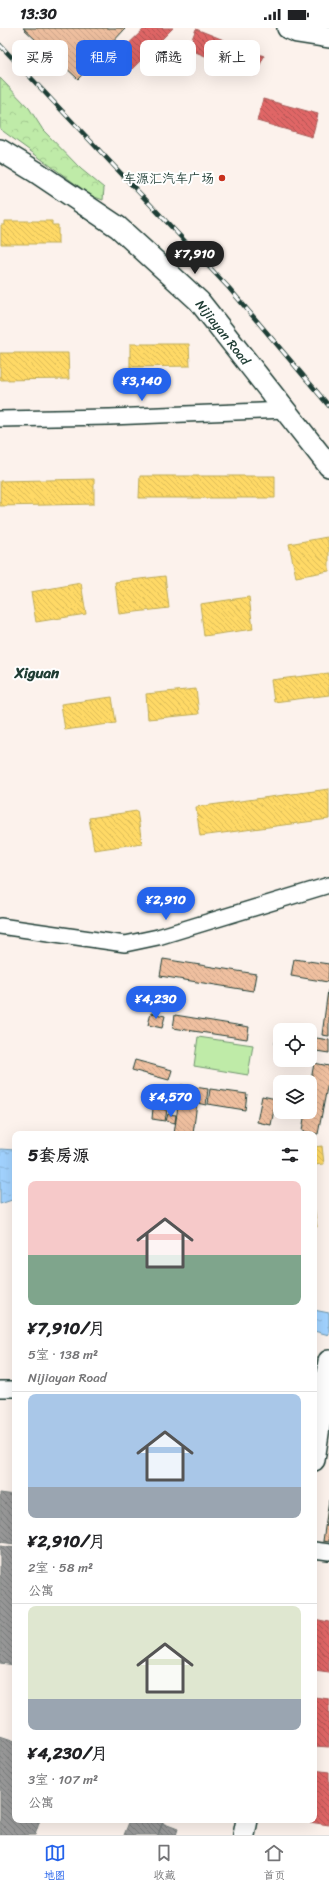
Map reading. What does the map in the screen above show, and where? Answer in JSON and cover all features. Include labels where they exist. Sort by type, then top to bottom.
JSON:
[{"type":"main road","points":[[288,28],[297,32],[329,37]]},
{"type":"main road","name":"Nijiayan Road","points":[[6,159],[118,227],[199,301],[329,466]]},
{"type":"main road","points":[[317,1439],[329,1364]]},
{"type":"main road","points":[[244,1835],[246,1823]]},
{"type":"street","points":[[0,419],[110,417],[285,410]]},
{"type":"street","points":[[0,926],[125,944],[158,938],[329,885]]},
{"type":"street","points":[[0,1389],[12,1389]]},
{"type":"street","points":[[317,1550],[329,1552]]},
{"type":"green space","points":[[0,78],[29,108],[43,130],[81,169],[104,188],[103,200],[92,196],[0,129]]},
{"type":"green space","points":[[198,1037],[253,1045],[248,1075],[194,1066]]},
{"type":"water","points":[[0,1149],[12,1150],[12,1200],[0,1204]]},
{"type":"water","points":[[317,1311],[329,1313],[329,1335],[317,1332]]},
{"type":"building: 住宅","points":[[5,221],[52,221],[52,225],[58,225],[58,244],[1,244],[1,225],[5,225]]},
{"type":"building: 住宅","points":[[130,344],[189,344],[190,366],[130,367]]},
{"type":"building: 住宅","points":[[0,353],[68,353],[69,379],[0,380]]},
{"type":"building: 住宅","points":[[140,476],[275,476],[275,498],[139,498]]},
{"type":"building: 住宅","points":[[94,479],[94,504],[0,506],[0,481]]},
{"type":"building: 住宅","points":[[327,537],[329,549],[329,571],[296,577],[289,544]]},
{"type":"building: 住宅","points":[[165,576],[169,608],[119,614],[115,582]]},
{"type":"building: 住宅","points":[[81,583],[86,614],[36,622],[31,592]]},
{"type":"building: 住宅","points":[[249,597],[253,629],[204,636],[200,604]]},
{"type":"building: 住宅","points":[[329,673],[329,695],[274,702],[271,680]]},
{"type":"building: 住宅","points":[[196,689],[199,714],[148,719],[146,694]]},
{"type":"building: 住宅","points":[[112,697],[116,723],[65,730],[61,704]]},
{"type":"building: 住宅","points":[[329,789],[329,819],[200,836],[196,807]]},
{"type":"building: 住宅","points":[[137,811],[142,843],[94,850],[89,818]]},
{"type":"building: 住宅","points":[[322,1146],[324,1164],[317,1165],[317,1147]]},
{"type":"building: 商业","points":[[145,28],[173,28],[161,40],[140,40],[140,61],[132,69],[132,41]]},
{"type":"building: 商业","points":[[196,29],[224,40],[204,40],[204,55],[196,52],[196,40],[192,40]]},
{"type":"building: 商业","points":[[260,54],[264,56],[260,65]]},
{"type":"building: 商业","points":[[263,99],[318,114],[312,137],[257,121]]},
{"type":"building: 商业","points":[[317,1620],[329,1622],[329,1673],[317,1671]]},
{"type":"building: 商业","points":[[317,1697],[329,1699],[329,1747],[317,1746]]},
{"type":"building: 商业","points":[[317,1770],[329,1772],[329,1825],[316,1823]]},
{"type":"building: 工业","points":[[0,1493],[12,1495],[12,1544],[0,1542]]},
{"type":"building: 工业","points":[[0,1546],[12,1548],[12,1665],[0,1663]]},
{"type":"building: 工业","points":[[0,1736],[12,1740],[12,1823],[39,1823],[35,1835],[0,1835]]},
{"type":"building: 工业","points":[[129,1823],[163,1823],[158,1835],[124,1835]]},
{"type":"building: 工业","points":[[162,1823],[178,1829],[176,1835],[158,1835]]},
{"type":"building: 其他","points":[[23,28],[125,29],[115,40],[76,40],[76,76],[81,76],[78,79],[68,70],[68,40],[36,40]]},
{"type":"building: 其他","points":[[163,959],[256,974],[253,991],[160,976]]},
{"type":"building: 其他","points":[[294,959],[329,964],[328,982],[291,976]]},
{"type":"building: 其他","points":[[329,990],[329,1036],[322,1035]]},
{"type":"building: 其他","points":[[151,1013],[165,1016],[162,1028],[148,1025]]},
{"type":"building: 其他","points":[[175,1015],[249,1027],[247,1039],[173,1028]]},
{"type":"building: 其他","points":[[317,1038],[329,1040],[329,1053],[317,1051]]},
{"type":"building: 其他","points":[[135,1060],[172,1070],[169,1080],[132,1070]]},
{"type":"building: 其他","points":[[317,1064],[329,1066],[329,1077],[318,1134],[317,1131],[302,1131],[304,1119],[317,1119],[317,1075],[312,1075],[313,1067],[317,1067]]},
{"type":"building: 其他","points":[[181,1085],[208,1089],[206,1105],[197,1103],[193,1131],[174,1131]]},
{"type":"building: 其他","points":[[210,1089],[247,1094],[245,1110],[208,1104]]},
{"type":"building: 其他","points":[[262,1096],[273,1098],[273,1115],[271,1125],[257,1122]]},
{"type":"building: 其他","points":[[153,1108],[167,1110],[165,1121],[152,1119]]},
{"type":"building: 其他","points":[[168,1114],[176,1115],[175,1123],[166,1121]]},
{"type":"building: 其他","points":[[329,1500],[329,1542],[323,1541]]},
{"type":"railway","points":[[0,45],[229,288],[329,406]]},
{"type":"place","name":"车源汇汽车广场","points":[[222,178]]},
{"type":"district","name":"Xiguan","points":[[37,673]]}]
